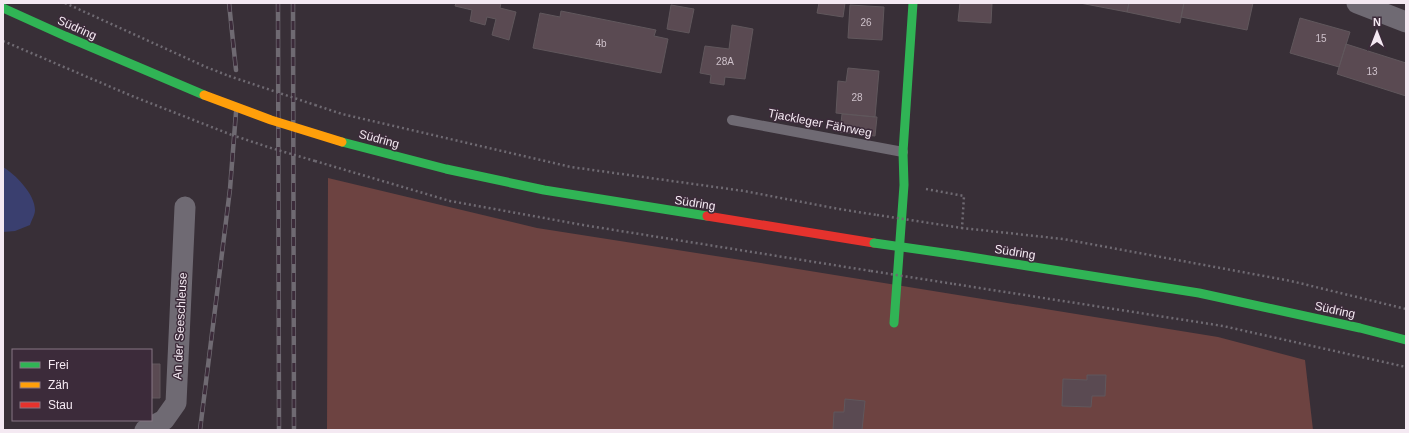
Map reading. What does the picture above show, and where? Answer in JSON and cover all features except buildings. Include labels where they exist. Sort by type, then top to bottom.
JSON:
[{"type":"main road","points":[[894,324],[904,185],[903,152],[913,3]]},
{"type":"main road","name":"Südring","points":[[3,8],[204,95],[271,120],[342,142],[446,169],[544,190],[1199,293],[1360,328],[1406,340]]},
{"type":"street","points":[[1357,3],[1406,22]]},
{"type":"street","name":"An der Seeschleuse","points":[[145,430],[164,420],[176,403],[185,207]]},
{"type":"lane","name":"Tjackleger Fährweg","points":[[732,120],[903,152]]},
{"type":"path","points":[[65,3],[206,67],[342,114],[571,167],[744,191],[839,209],[962,228],[1063,239],[1291,282],[1406,309]]},
{"type":"path","points":[[3,41],[201,124],[271,148],[450,201],[598,228],[1223,326],[1406,367]]},
{"type":"path","points":[[904,185],[964,196],[962,228]]},
{"type":"shaded area","points":[[328,178],[537,228],[1218,337],[1305,360],[1313,430],[327,430]]},
{"type":"water","points":[[3,167],[24,185],[34,204],[35,212],[30,225],[15,231],[3,232]]},
{"type":"railway","points":[[229,3],[236,70]]},
{"type":"railway","points":[[278,3],[279,430]]},
{"type":"railway","points":[[293,3],[294,430]]},
{"type":"railway","points":[[200,430],[230,189],[236,112]]},
{"type":"traffic: fast","points":[[894,323],[904,185],[903,152],[913,3]]},
{"type":"traffic: fast","points":[[3,8],[204,95]]},
{"type":"traffic: fast","points":[[342,142],[446,169],[544,190],[707,216]]},
{"type":"traffic: fast","points":[[874,243],[958,255]]},
{"type":"traffic: fast","points":[[958,255],[1199,293],[1360,328],[1406,340]]},
{"type":"traffic: jam","points":[[707,216],[874,243]]},
{"type":"traffic: slow","points":[[204,95],[271,120],[342,142]]}]
